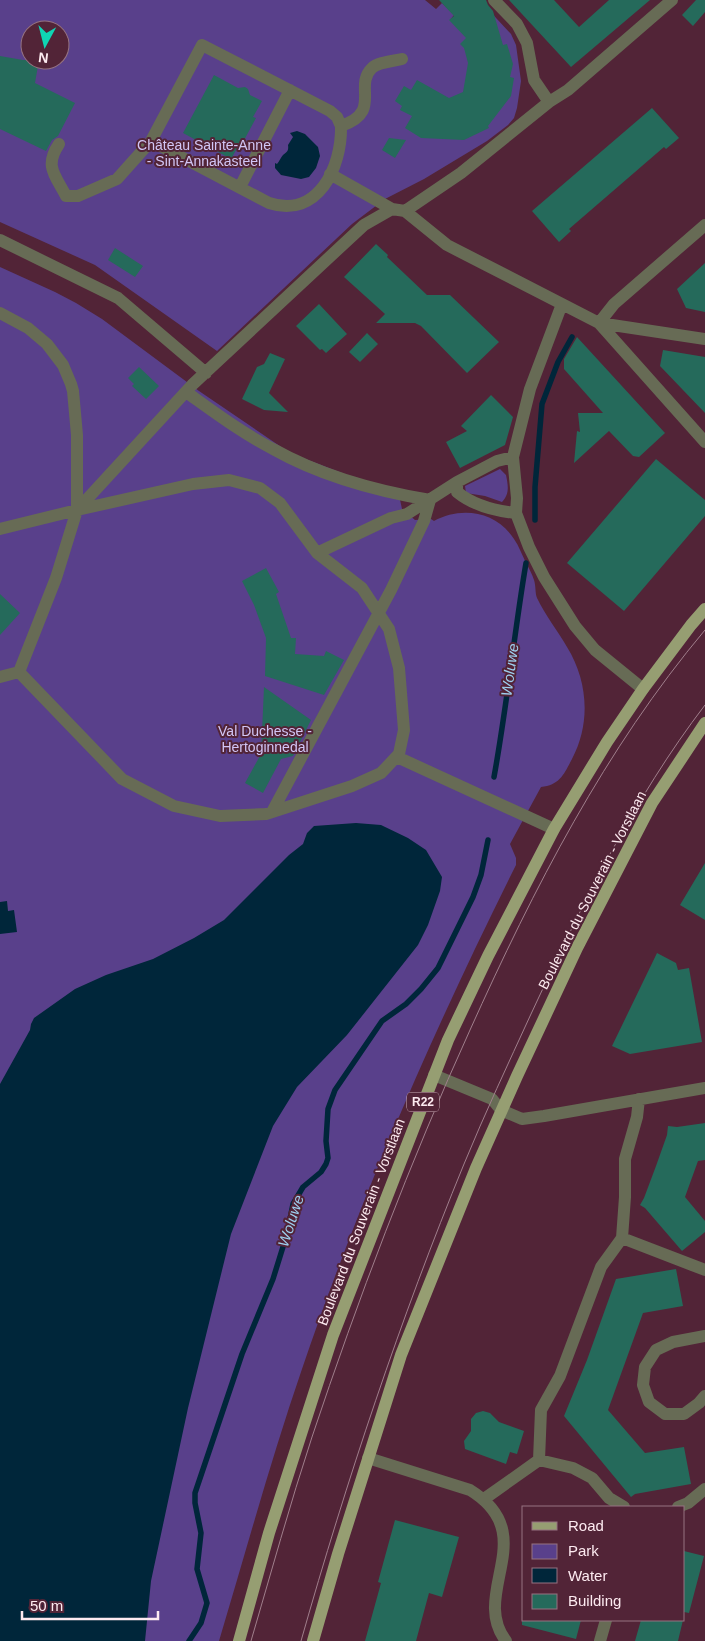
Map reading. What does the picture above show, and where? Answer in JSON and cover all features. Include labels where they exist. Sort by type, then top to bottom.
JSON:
[{"type":"main road","name":"Boulevard du Souverain - Vorstlaan","points":[[239,1641],[269,1532],[333,1335],[448,1040],[488,956],[554,829],[642,689],[691,624],[705,609]]},
{"type":"main road","name":"Boulevard du Souverain - Vorstlaan","points":[[313,1641],[338,1554],[401,1356],[476,1168],[577,948],[652,803],[705,723]]},
{"type":"street","points":[[494,0],[518,24],[527,42],[534,80],[549,102]]},
{"type":"street","points":[[406,211],[461,174],[549,102],[568,90],[672,0]]},
{"type":"street","points":[[59,144],[53,153],[50,166],[66,196],[78,196],[117,179],[151,141],[202,45],[330,111],[337,117],[341,126],[340,150],[330,174],[317,194],[294,207],[269,203],[151,141]]},
{"type":"street","points":[[341,126],[354,121],[362,112],[366,98],[366,76],[372,68],[376,65],[402,59]]},
{"type":"street","points":[[240,187],[290,90]]},
{"type":"street","points":[[330,174],[392,209],[406,211],[447,245],[599,323],[705,339]]},
{"type":"street","points":[[77,510],[186,392],[364,225],[392,209]]},
{"type":"street","points":[[599,323],[614,304],[705,225]]},
{"type":"street","points":[[0,240],[118,298],[206,373]]},
{"type":"street","points":[[562,304],[530,389],[513,457],[517,498],[516,513],[529,547],[544,577],[575,626],[595,650],[642,689]]},
{"type":"street","points":[[0,312],[28,328],[47,344],[63,365],[74,391],[77,435],[77,510],[56,578],[19,672]]},
{"type":"street","points":[[599,323],[705,442]]},
{"type":"street","points":[[186,392],[274,450],[324,472],[380,490],[430,500]]},
{"type":"street","points":[[318,553],[391,518],[406,514],[497,461],[513,457]]},
{"type":"street","points":[[0,529],[194,484],[229,480],[260,488],[280,503],[318,553],[362,588],[389,629],[399,668],[404,730],[400,754],[381,773],[352,786],[266,814],[220,816],[174,806],[122,779],[19,672]]},
{"type":"street","points":[[458,482],[457,492],[468,501],[503,512],[516,513]]},
{"type":"street","points":[[272,812],[378,613],[424,521],[430,500]]},
{"type":"street","points":[[0,677],[19,672]]},
{"type":"street","points":[[396,757],[554,829]]},
{"type":"street","points":[[434,1075],[492,1099],[502,1110],[522,1118],[705,1088]]},
{"type":"street","points":[[539,1460],[541,1410],[560,1376],[601,1267],[622,1238],[626,1196],[625,1159],[637,1117],[639,1100]]},
{"type":"street","points":[[622,1238],[705,1270]]},
{"type":"street","points":[[705,1336],[673,1342],[656,1350],[645,1367],[643,1385],[649,1402],[665,1414],[684,1414],[705,1396]]},
{"type":"street","points":[[368,1458],[470,1490],[484,1499],[499,1518],[504,1535],[495,1616],[506,1641]]},
{"type":"street","points":[[484,1499],[539,1460],[573,1468],[592,1478],[609,1498],[622,1506]]},
{"type":"street","points":[[680,1506],[688,1503],[705,1489]]},
{"type":"street","points":[[600,1641],[606,1621]]},
{"type":"green space","name":"Château Sainte-Anne - Sint-Annakasteel","points":[[0,0],[425,0],[436,9],[442,3],[454,15],[450,20],[484,5],[511,34],[516,45],[521,81],[517,108],[514,118],[508,125],[487,141],[424,179],[385,199],[352,224],[217,351],[95,265],[0,222]]},
{"type":"green space","name":"Val Duchesse - Hertoginnedal","points":[[0,267],[55,292],[102,319],[199,391],[290,453],[399,495],[402,509],[415,520],[431,519],[434,521],[444,516],[466,513],[488,517],[498,522],[514,539],[535,582],[537,598],[574,660],[583,688],[584,717],[578,745],[561,778],[553,784],[541,787],[510,844],[516,858],[516,865],[457,988],[400,1114],[349,1241],[291,1403],[219,1641],[0,1641]]},
{"type":"green space","points":[[500,469],[506,475],[508,486],[506,496],[502,502],[485,496],[466,493],[465,486]]},
{"type":"water","points":[[297,131],[305,134],[318,147],[320,156],[316,168],[309,177],[301,179],[281,175],[275,168],[275,163],[277,164],[288,150],[288,145],[293,137],[290,133]]},
{"type":"water","points":[[356,823],[381,825],[408,838],[426,850],[442,877],[440,891],[428,925],[418,945],[347,1035],[297,1087],[273,1126],[231,1234],[188,1408],[151,1581],[145,1641],[0,1641],[0,1084],[30,1030],[34,1018],[75,989],[106,975],[153,959],[224,920],[289,855],[303,844],[307,833],[314,826]]},
{"type":"water","points":[[7,901],[8,911],[14,910],[17,932],[0,934],[0,902]]},
{"type":"building","points":[[439,0],[486,0],[493,11],[503,45],[507,44],[513,64],[510,77],[514,78],[511,96],[488,126],[489,128],[464,140],[421,138],[405,128],[412,116],[400,110],[402,106],[395,101],[404,86],[411,90],[417,80],[449,98],[463,92],[468,63],[464,48],[460,44],[466,38],[449,20],[454,16]]},
{"type":"building","points":[[509,0],[554,0],[579,27],[609,0],[650,0],[571,67]]},
{"type":"building","points":[[696,0],[705,0],[705,12],[693,26],[682,15]]},
{"type":"building","points":[[0,56],[20,59],[20,70],[37,70],[35,83],[75,103],[58,136],[52,140],[46,151],[0,129]]},
{"type":"building","name":"Château Sainte-Anne - Sint-Annakasteel","points":[[214,75],[238,88],[245,87],[250,95],[262,101],[253,117],[256,118],[242,144],[240,143],[231,159],[183,133]]},
{"type":"building","points":[[652,108],[679,138],[666,149],[664,147],[569,229],[571,231],[559,242],[532,211]]},
{"type":"building","points":[[389,138],[406,140],[395,158],[382,150]]},
{"type":"building","points":[[376,244],[427,295],[450,295],[499,342],[467,373],[421,326],[415,323],[376,323],[385,314],[344,277]]},
{"type":"building","points":[[115,248],[143,266],[135,277],[108,260]]},
{"type":"building","points":[[705,263],[705,312],[686,308],[677,289]]},
{"type":"building","points":[[319,304],[347,334],[326,353],[322,349],[320,350],[296,326]]},
{"type":"building","points":[[367,333],[378,344],[360,362],[349,352]]},
{"type":"building","points":[[577,337],[665,433],[639,457],[633,456],[609,431],[574,463],[577,431],[580,432],[578,413],[603,413],[564,369],[564,359]]},
{"type":"building","points":[[663,350],[705,357],[705,413],[660,366]]},
{"type":"building","points":[[270,353],[285,359],[269,393],[288,412],[264,410],[242,399],[257,367],[264,364]]},
{"type":"building","points":[[139,367],[159,386],[146,399],[132,386],[134,384],[128,378]]},
{"type":"building","points":[[491,395],[513,417],[505,445],[460,468],[446,442],[467,431],[461,426]]},
{"type":"building","points":[[656,459],[705,500],[705,516],[624,611],[567,563]]},
{"type":"building","points":[[266,568],[279,592],[276,594],[291,638],[296,638],[295,654],[324,656],[326,651],[344,660],[324,695],[265,676],[266,638],[254,605],[242,581]]},
{"type":"building","points":[[0,594],[20,613],[0,635]]},
{"type":"building","points":[[264,687],[311,720],[293,756],[281,759],[263,793],[245,783],[261,754]]},
{"type":"building","points":[[705,863],[705,920],[680,905]]},
{"type":"building","points":[[657,953],[676,963],[678,970],[689,968],[702,1042],[630,1054],[612,1046]]},
{"type":"building","points":[[705,1123],[705,1160],[698,1161],[685,1197],[705,1221],[705,1232],[682,1251],[645,1208],[640,1205],[667,1135],[668,1126],[677,1127]]},
{"type":"building","points":[[676,1269],[683,1306],[643,1313],[608,1410],[645,1453],[684,1447],[691,1484],[635,1494],[631,1497],[564,1416],[587,1360],[616,1279]]},
{"type":"building","points":[[483,1411],[490,1413],[499,1422],[524,1431],[517,1454],[510,1452],[506,1464],[465,1449],[464,1441],[471,1431],[471,1419],[476,1413]]},
{"type":"building","points":[[395,1520],[459,1537],[442,1597],[429,1593],[416,1641],[365,1641],[381,1583],[378,1582]]},
{"type":"building","points":[[685,1551],[704,1556],[689,1613],[685,1612]]},
{"type":"building","points":[[522,1621],[581,1621],[576,1639],[522,1625]]},
{"type":"building","points":[[641,1621],[683,1621],[678,1641],[635,1641]]},
{"type":"waterway","name":"Woluwe","points":[[535,520],[535,487],[542,404],[558,362],[572,337]]},
{"type":"waterway","name":"Woluwe","points":[[494,777],[526,563]]},
{"type":"waterway","name":"Woluwe","points":[[189,1641],[201,1623],[207,1603],[197,1569],[201,1533],[195,1493],[242,1354],[273,1279],[287,1234],[293,1204],[303,1187],[321,1172],[326,1164],[328,1158],[326,1141],[328,1109],[335,1090],[382,1021],[406,1004],[438,968],[473,897],[481,875],[488,840]]},
{"type":"tram line","points":[[251,1641],[304,1462],[348,1334],[426,1130],[470,1030],[520,924],[574,821],[635,723],[705,630]]},
{"type":"tram line","points":[[301,1641],[337,1520],[396,1341],[480,1126],[589,894],[654,778],[705,705]]}]
